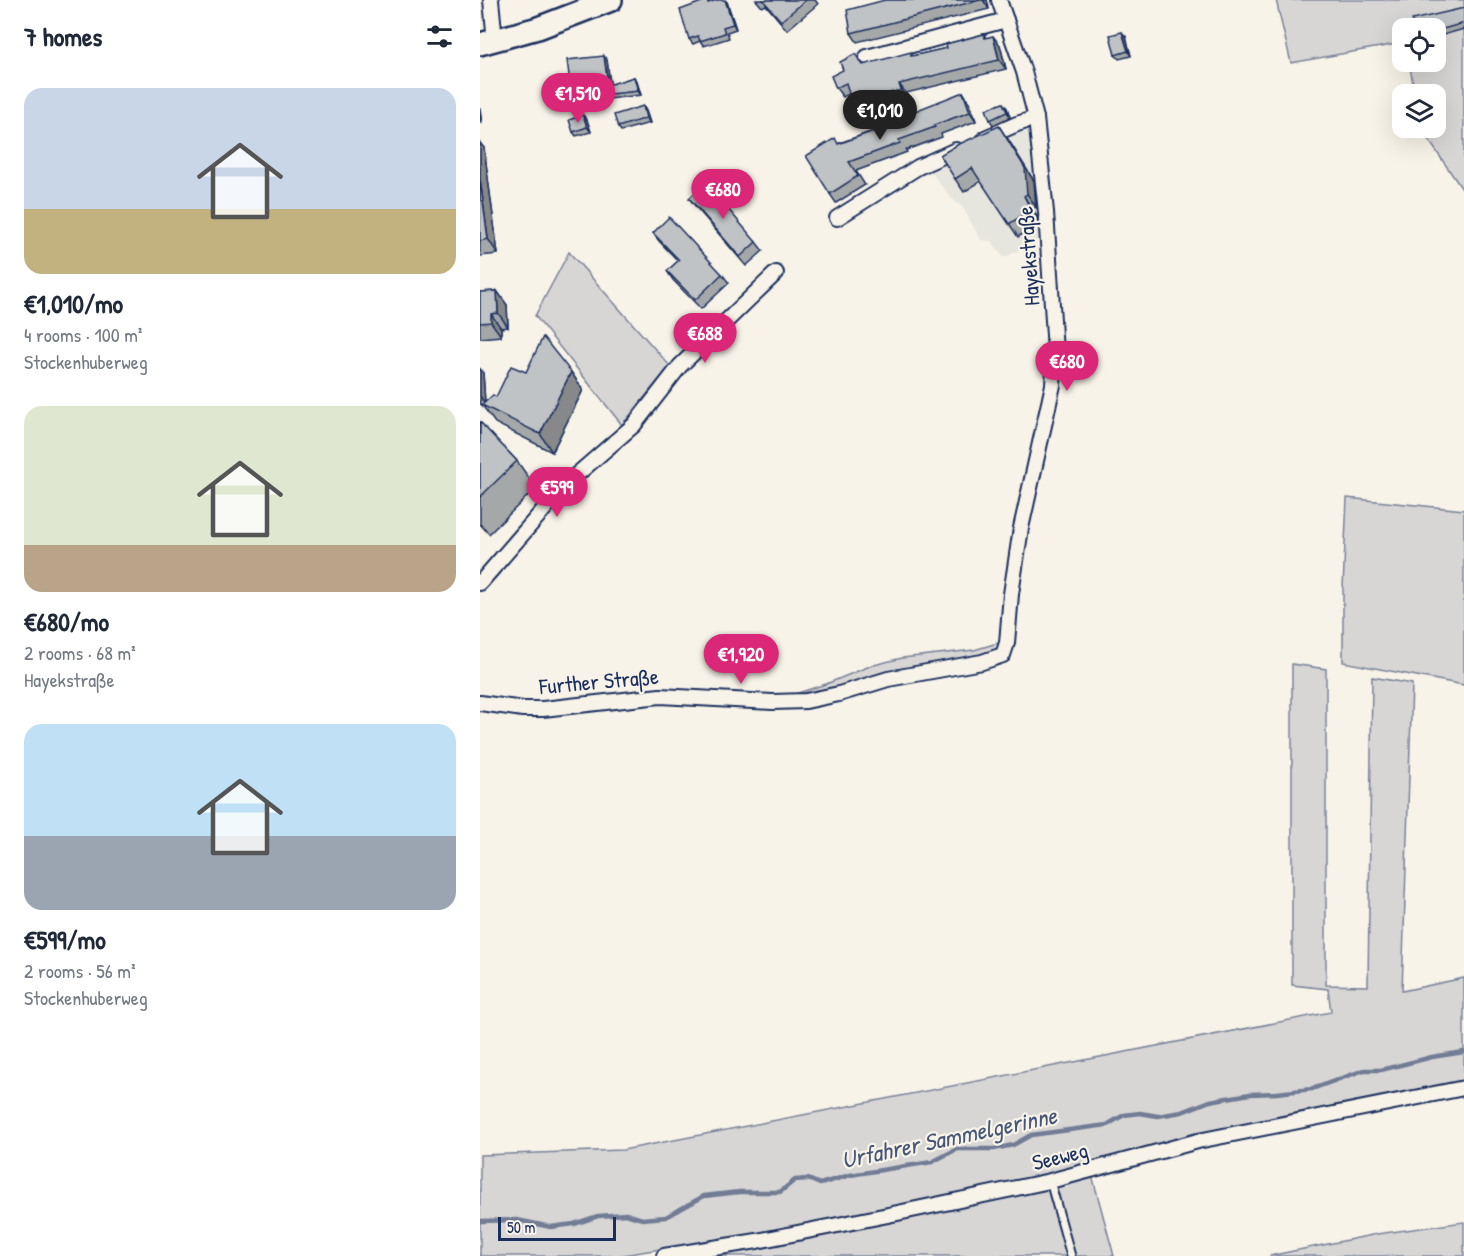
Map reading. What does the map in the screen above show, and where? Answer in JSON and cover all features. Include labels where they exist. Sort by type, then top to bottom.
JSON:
[{"type":"main road","points":[[488,42],[538,28],[611,0]]},
{"type":"street","points":[[488,42],[491,0]]},
{"type":"street","name":"Hayekstraße","points":[[999,0],[1024,72],[1036,118],[1050,269],[1054,370],[1021,528],[1011,594],[1007,643],[1003,655]]},
{"type":"street","points":[[867,57],[1006,20]]},
{"type":"street","points":[[837,218],[918,168],[1017,124],[1036,118]]},
{"type":"street","points":[[480,583],[566,483],[634,425],[680,366],[776,273]]},
{"type":"street","name":"Further Straße","points":[[480,703],[523,709],[543,709],[660,696],[772,702],[806,701],[888,679],[982,662],[1003,655]]},
{"type":"street","name":"Seeweg","points":[[664,1256],[757,1241],[1050,1181],[1209,1139],[1464,1088]]},
{"type":"lane","points":[[1050,1181],[1071,1256]]},
{"type":"shaded area","points":[[1276,0],[1464,0],[1464,192],[1428,138],[1446,138],[1446,84],[1413,84],[1411,72],[1446,72],[1446,18],[1392,18],[1392,45],[1291,63]]},
{"type":"shaded area","points":[[1021,129],[1033,132],[1045,236],[1004,258],[992,241],[981,240],[963,208],[950,197],[931,172],[972,149]]},
{"type":"shaded area","points":[[569,252],[670,366],[622,425],[535,316]]},
{"type":"shaded area","points":[[1347,498],[1464,510],[1464,685],[1343,662],[1343,588]]},
{"type":"shaded area","points":[[1001,642],[997,650],[986,657],[842,689],[782,698],[826,684],[870,666],[902,658],[974,650]]},
{"type":"shaded area","points":[[1292,664],[1326,669],[1326,985],[1368,986],[1372,677],[1412,684],[1402,991],[1464,978],[1464,1081],[1246,1124],[1038,1176],[795,1227],[617,1256],[480,1256],[480,1155],[623,1150],[1331,1012],[1328,989],[1292,985]]},
{"type":"shaded area","points":[[1092,1175],[1114,1256],[706,1256],[900,1220]]},
{"type":"shaded area","points":[[1464,1222],[1464,1256],[1269,1256],[1377,1234]]},
{"type":"building","points":[[707,0],[708,3],[725,0],[733,24],[723,27],[725,33],[700,41],[698,36],[689,39],[680,10]]},
{"type":"building","points":[[763,0],[806,0],[781,21]]},
{"type":"building","points":[[885,0],[980,0],[851,33],[847,10]]},
{"type":"building","points":[[1464,8],[1464,23],[1446,28],[1446,18],[1421,18]]},
{"type":"building","points":[[1122,32],[1128,51],[1115,55],[1110,35]]},
{"type":"building","points":[[984,34],[985,38],[993,36],[999,60],[899,84],[901,90],[852,103],[846,83],[836,88],[831,76],[843,70],[840,62],[855,54],[863,65],[911,52],[911,56],[947,48],[946,44]]},
{"type":"building","points":[[604,56],[608,85],[634,77],[638,91],[572,98],[567,60]]},
{"type":"building","points":[[963,92],[970,112],[899,140],[900,143],[849,162],[858,176],[830,194],[806,156],[835,138],[838,144],[893,124],[892,120]]},
{"type":"building","points":[[1003,103],[1007,112],[990,120],[986,109]]},
{"type":"building","points":[[643,106],[646,118],[618,127],[614,115]]},
{"type":"building","points":[[583,115],[587,127],[573,132],[569,120]]},
{"type":"building","points":[[999,126],[1025,168],[1027,194],[1024,196],[1029,211],[1009,224],[972,168],[955,179],[940,155]]},
{"type":"building","points":[[480,179],[488,239],[480,241]]},
{"type":"building","points":[[706,183],[756,242],[740,257],[689,198]]},
{"type":"building","points":[[669,217],[722,274],[695,300],[667,271],[679,260],[653,233]]},
{"type":"building","points":[[497,291],[498,313],[491,314],[491,322],[480,323],[480,292]]},
{"type":"building","points":[[543,337],[571,372],[540,434],[482,405],[493,395],[496,397],[511,366],[526,372]]},
{"type":"building","points":[[480,422],[517,461],[480,497]]},
{"type":"waterway","name":"Urfahrer Sammelgerinne","points":[[480,1221],[517,1220],[551,1227],[574,1224],[598,1216],[626,1214],[642,1219],[666,1217],[704,1196],[739,1192],[780,1192],[795,1180],[808,1179],[820,1184],[850,1175],[932,1162],[957,1149],[994,1149],[1013,1145],[1031,1135],[1107,1125],[1124,1115],[1140,1113],[1158,1116],[1182,1112],[1210,1101],[1250,1094],[1312,1089],[1364,1070],[1381,1070],[1432,1057],[1464,1052]]}]
